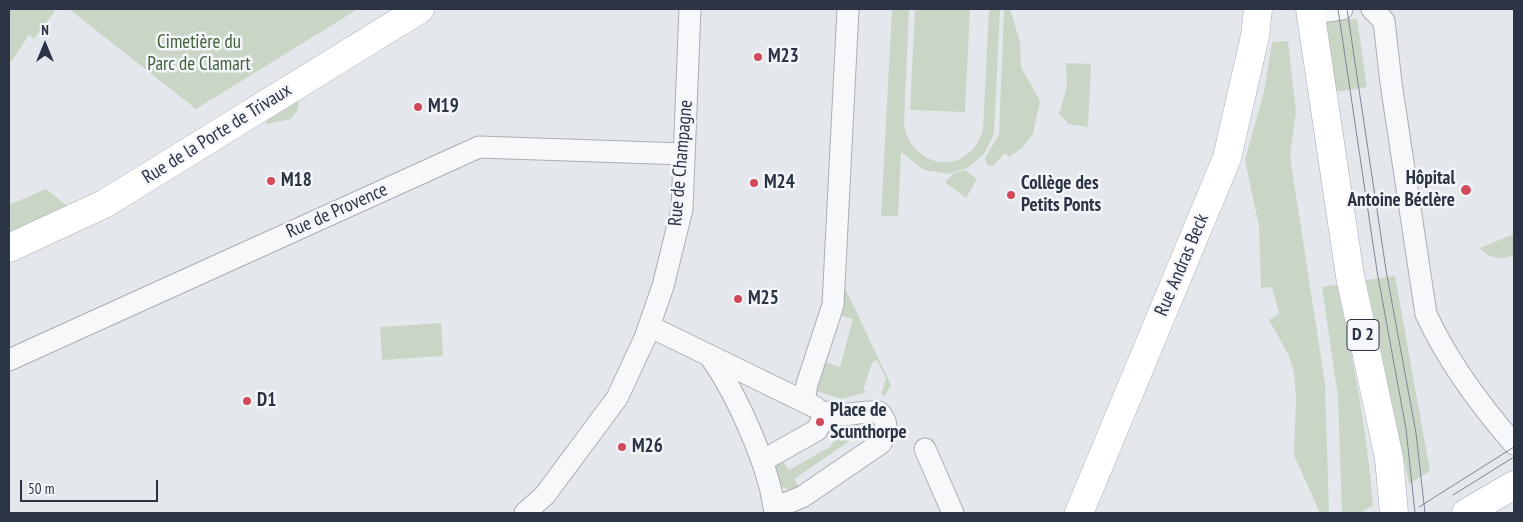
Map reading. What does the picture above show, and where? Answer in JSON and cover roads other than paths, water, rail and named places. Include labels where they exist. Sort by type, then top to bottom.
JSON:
[{"type":"main road","name":"Rue de la Porte de Trivaux","points":[[9,248],[104,204],[420,9]]},
{"type":"main road","name":"Rue Andras Beck","points":[[1079,513],[1227,158],[1255,36],[1258,9]]},
{"type":"main road","name":"D 2","points":[[1310,11],[1350,276],[1389,458],[1394,513]]},
{"type":"main road","points":[[1466,513],[1514,486]]},
{"type":"street","name":"Rue de Champagne","points":[[525,513],[545,495],[618,398],[649,326],[663,286],[682,209],[690,9]]},
{"type":"street","points":[[804,401],[807,384],[834,305],[848,9]]},
{"type":"street","points":[[1310,11],[1342,9]]},
{"type":"street","points":[[1372,9],[1384,21],[1391,83],[1426,314],[1440,345],[1514,444]]},
{"type":"street","name":"Rue de Provence","points":[[9,360],[479,146],[684,154]]},
{"type":"street","points":[[649,326],[711,358],[833,415],[846,415],[863,411],[879,412],[886,420],[887,430],[881,443],[802,497],[772,511],[772,489],[762,461],[723,376],[711,358]]},
{"type":"street","points":[[762,461],[817,430],[826,412]]},
{"type":"street","points":[[925,449],[952,513]]},
{"type":"tram line","points":[[1338,9],[1377,271],[1406,429],[1415,513]]},
{"type":"tram line","points":[[1347,9],[1386,270],[1416,433],[1425,513]]},
{"type":"tram line","points":[[1419,507],[1514,447]]},
{"type":"tram line","points":[[1453,495],[1514,457]]},
{"type":"place","name":"M23","points":[[758,57]]},
{"type":"place","name":"M19","points":[[418,107]]},
{"type":"place","name":"M18","points":[[271,181]]},
{"type":"place","name":"M24","points":[[754,183]]},
{"type":"place","name":"Hôpital Antoine Béclère","points":[[1466,190]]},
{"type":"place","name":"Collège des Petits Ponts","points":[[1011,195]]},
{"type":"place","name":"M25","points":[[738,299]]},
{"type":"place","name":"D1","points":[[247,401]]},
{"type":"place","name":"Place de Scunthorpe","points":[[820,422]]},
{"type":"place","name":"M26","points":[[622,447]]},
{"type":"park label","name":"Cimetière du Parc de Clamart","points":[[199,54]]}]
